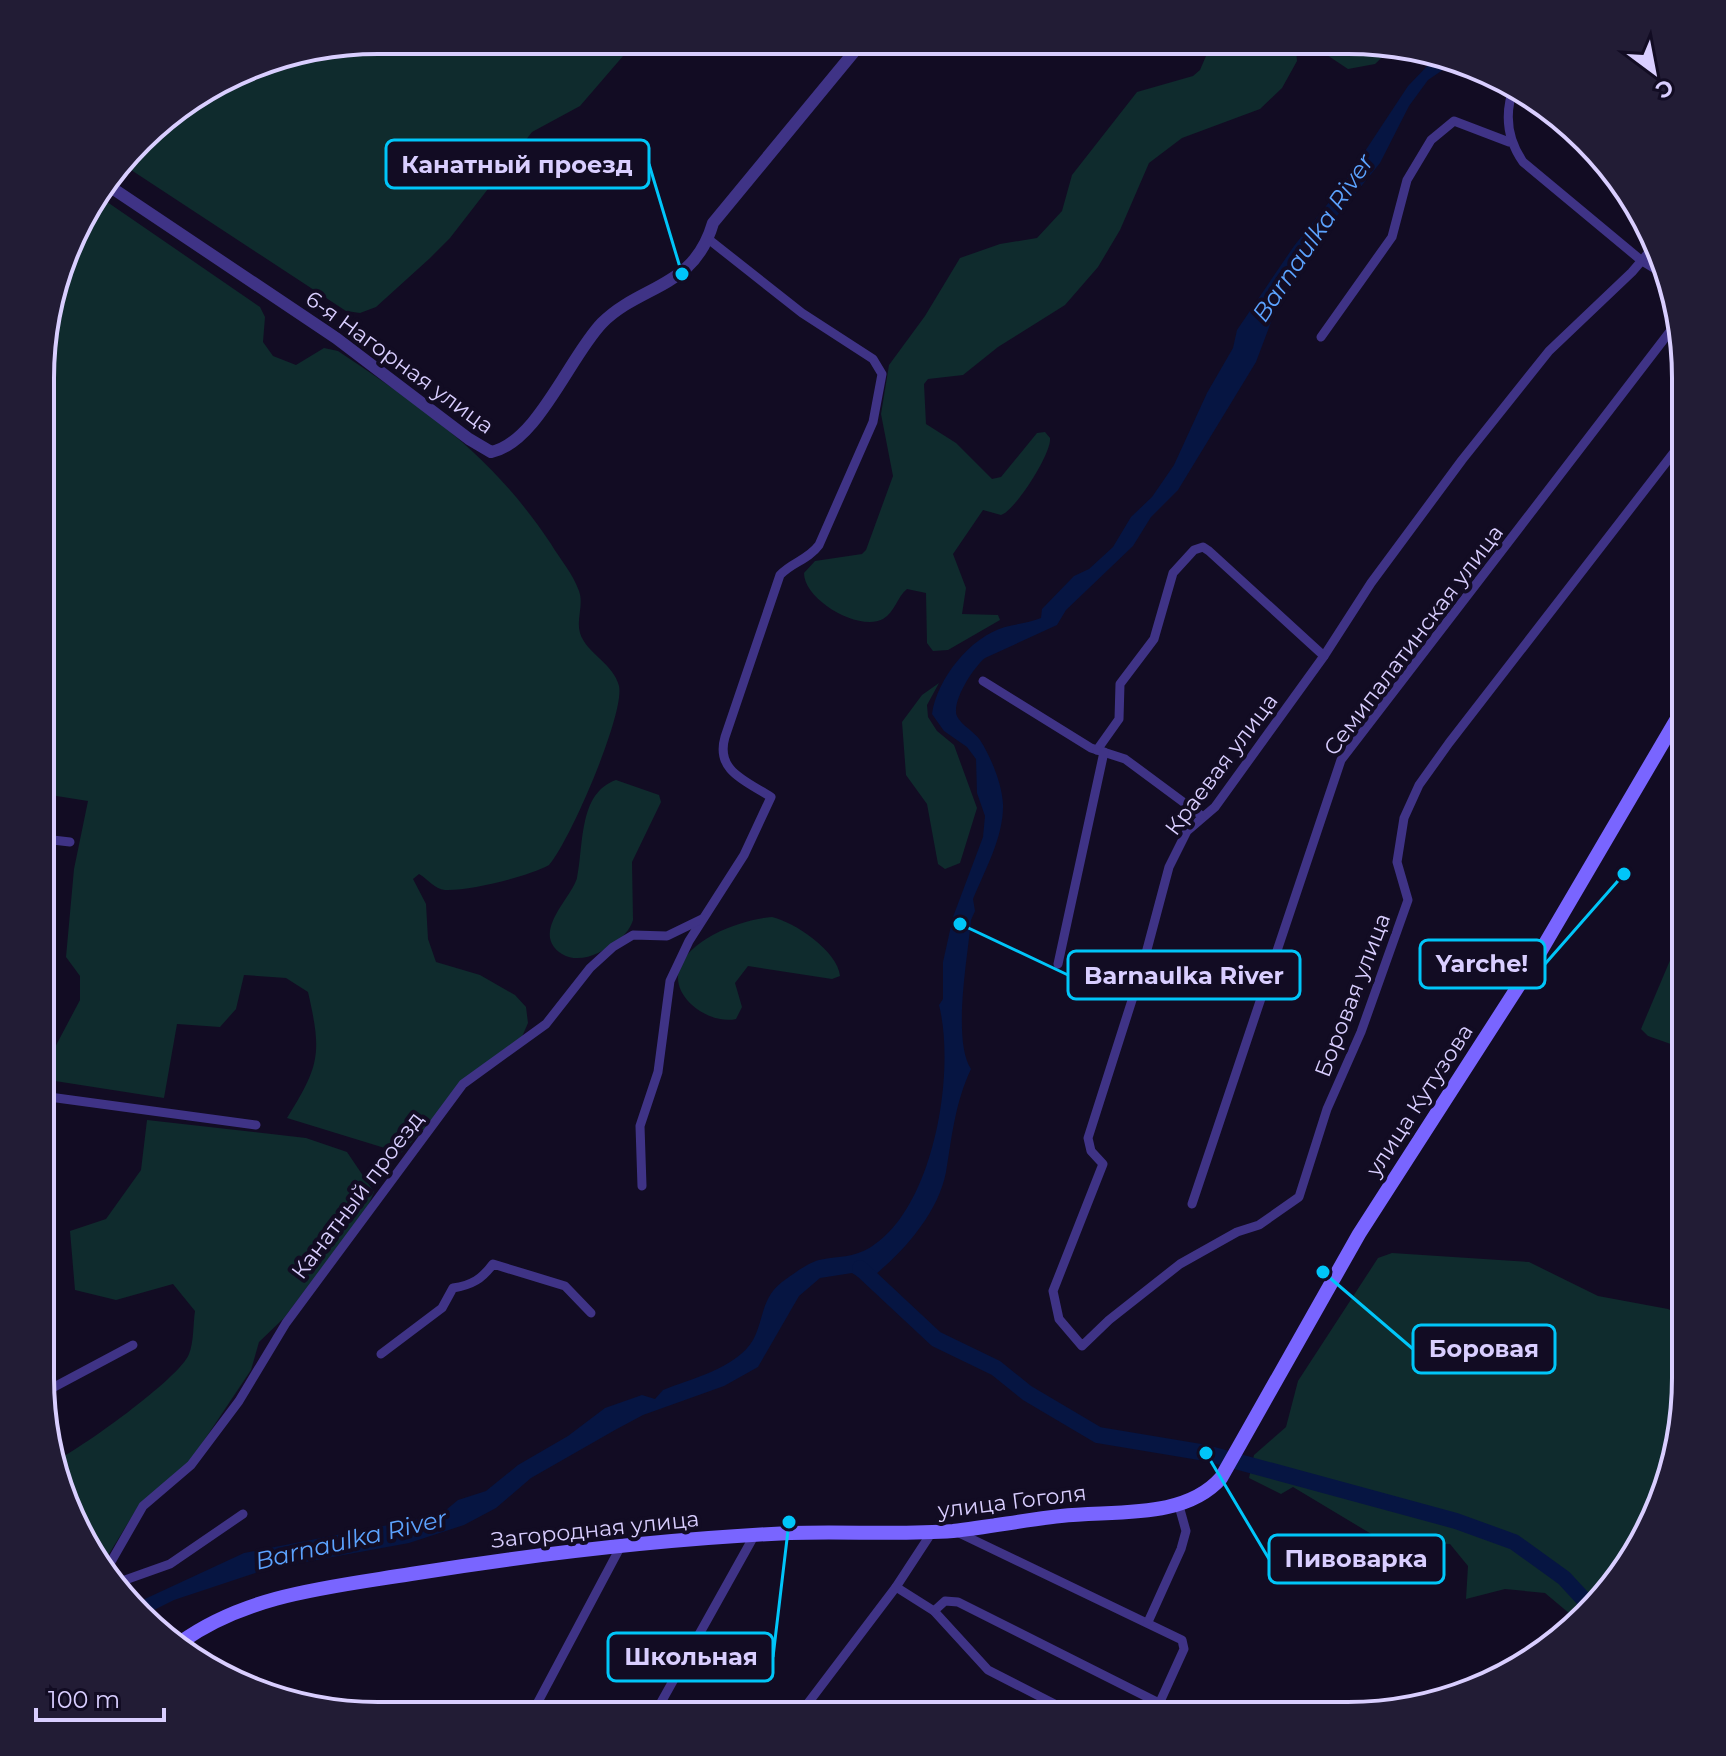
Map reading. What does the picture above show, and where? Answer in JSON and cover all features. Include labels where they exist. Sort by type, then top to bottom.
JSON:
[{"type":"main road","name":"улица Кутузова","points":[[1179,1506],[1209,1492],[1221,1478],[1359,1234],[1539,954],[1672,727]]},
{"type":"main road","name":"улица Гоголя","points":[[932,1532],[1061,1516],[1179,1506]]},
{"type":"main road","name":"Загородная улица","points":[[186,1639],[217,1620],[277,1597],[440,1569],[622,1544],[754,1536],[932,1532]]},
{"type":"street","points":[[642,1186],[640,1126],[658,1072],[670,981],[704,918],[744,855],[771,797],[734,775],[724,764],[721,750],[780,575],[787,567],[805,559],[819,545],[873,422],[882,374],[873,359],[802,313],[707,238],[713,223],[852,54]]},
{"type":"street","points":[[1509,142],[1510,97]]},
{"type":"street","points":[[1321,337],[1392,237],[1407,180],[1431,140],[1454,121],[1509,142],[1523,162],[1652,267]]},
{"type":"street","name":"6-я Нагорная улица","points":[[115,190],[336,338],[469,439],[491,452],[518,439],[603,322],[682,274],[707,238]]},
{"type":"street","name":"Краевая улица","points":[[1082,1346],[1059,1319],[1054,1304],[1054,1286],[1103,1164],[1091,1151],[1088,1138],[1141,972],[1169,867],[1183,837],[1215,807],[1417,520],[1549,351],[1647,255]]},
{"type":"street","name":"Семипалатинская улица","points":[[1192,1204],[1341,760],[1669,333]]},
{"type":"street","name":"Боровая улица","points":[[1082,1346],[1109,1320],[1180,1264],[1237,1232],[1259,1225],[1299,1197],[1327,1109],[1361,1032],[1408,900],[1397,856],[1404,818],[1415,793],[1449,743],[1672,455]]},
{"type":"street","points":[[1058,964],[1101,751],[1119,719],[1120,684],[1154,639],[1173,573],[1194,550],[1206,548],[1324,656]]},
{"type":"street","points":[[983,681],[1101,751],[1125,759],[1202,816]]},
{"type":"street","points":[[54,840],[70,842]]},
{"type":"street","name":"Канатный проезд","points":[[111,1561],[143,1506],[191,1465],[239,1401],[286,1323],[463,1084],[546,1024],[590,968],[613,947],[633,935],[667,936],[704,918]]},
{"type":"street","points":[[54,1098],[256,1125]]},
{"type":"street","points":[[381,1354],[442,1308],[453,1288],[467,1286],[483,1277],[493,1264],[565,1286],[580,1298],[591,1313]]},
{"type":"street","points":[[54,1387],[133,1345]]},
{"type":"street","points":[[1148,1622],[1186,1531],[1179,1506]]},
{"type":"street","points":[[125,1580],[170,1564],[243,1514]]},
{"type":"street","points":[[954,1531],[1182,1640],[1184,1649],[1159,1702]]},
{"type":"street","name":"улица Гоголя","points":[[809,1702],[896,1587],[932,1532]]},
{"type":"street","points":[[661,1702],[754,1536]]},
{"type":"street","points":[[538,1702],[622,1544]]},
{"type":"street","points":[[896,1587],[934,1611],[988,1670],[1051,1702]]},
{"type":"street","points":[[934,1611],[945,1601],[958,1602],[1157,1702]]},
{"type":"green space","points":[[378,54],[625,54],[580,106],[532,132],[450,238],[429,259],[376,307],[360,313],[346,311],[130,169],[164,134],[216,97],[274,71],[314,60]]},
{"type":"green space","points":[[1207,54],[1296,54],[1297,61],[1282,88],[1260,109],[1182,138],[1149,163],[1120,230],[1098,267],[1065,305],[998,347],[963,375],[928,379],[924,384],[926,424],[956,443],[992,479],[1001,477],[1037,433],[1045,432],[1050,438],[1039,468],[1015,503],[1001,515],[983,510],[953,554],[966,588],[962,614],[998,615],[1000,620],[948,650],[933,651],[927,643],[926,593],[907,589],[887,616],[873,622],[834,611],[813,593],[804,573],[815,561],[862,554],[866,550],[893,476],[881,414],[889,365],[925,316],[960,258],[1000,244],[1037,238],[1062,211],[1072,175],[1137,92],[1193,76],[1200,70]]},
{"type":"green space","points":[[1326,54],[1383,56],[1375,64],[1348,69]]},
{"type":"green space","points":[[107,202],[260,307],[265,317],[263,342],[273,356],[296,365],[324,348],[338,351],[428,414],[480,459],[528,512],[570,573],[580,596],[580,633],[588,647],[612,671],[619,686],[619,701],[594,778],[569,832],[549,865],[513,878],[456,890],[438,888],[419,874],[413,879],[426,904],[428,939],[436,962],[480,975],[515,995],[526,1007],[528,1023],[521,1039],[477,1074],[401,1153],[287,1118],[312,1071],[316,1045],[308,992],[286,978],[244,975],[236,1009],[220,1027],[177,1024],[164,1098],[54,1080],[54,1049],[80,1000],[80,976],[66,957],[74,869],[88,801],[54,796],[54,378],[57,335],[65,294],[87,234]]},
{"type":"green space","points":[[939,683],[927,705],[928,717],[937,731],[954,745],[977,808],[960,863],[945,869],[938,864],[927,804],[906,775],[902,722],[922,695]]},
{"type":"green space","points":[[616,780],[659,795],[661,802],[632,862],[633,920],[623,936],[609,947],[589,956],[571,958],[553,946],[551,926],[577,878],[589,808],[595,796]]},
{"type":"green space","points":[[772,917],[814,939],[832,957],[840,976],[832,979],[748,966],[735,983],[742,1007],[736,1019],[715,1018],[695,1008],[681,991],[678,981],[684,959],[693,948],[732,926]]},
{"type":"green space","points":[[1672,956],[1672,1044],[1648,1036],[1641,1029]]},
{"type":"green space","points":[[147,1120],[306,1138],[347,1152],[374,1192],[367,1208],[284,1318],[259,1342],[251,1370],[189,1463],[139,1505],[108,1556],[87,1522],[64,1456],[149,1396],[182,1365],[193,1339],[195,1311],[173,1284],[116,1300],[75,1290],[70,1231],[106,1219],[141,1170]]},
{"type":"green space","points":[[1392,1253],[1529,1262],[1598,1296],[1672,1311],[1669,1421],[1655,1482],[1629,1540],[1592,1592],[1570,1614],[1545,1593],[1505,1589],[1466,1599],[1468,1566],[1450,1544],[1383,1541],[1293,1487],[1281,1494],[1249,1478],[1254,1455],[1286,1427],[1298,1381],[1378,1258]]},
{"type":"water","points":[[1429,64],[1445,69],[1428,80],[1409,106],[1380,163],[1315,243],[1279,301],[1256,362],[1178,490],[1151,517],[1133,546],[1066,610],[1057,625],[985,658],[962,690],[957,716],[980,740],[992,762],[1002,796],[1002,816],[993,853],[973,899],[975,911],[971,920],[962,1019],[965,1056],[971,1069],[958,1107],[942,1188],[926,1219],[904,1248],[866,1282],[852,1273],[820,1278],[799,1296],[758,1367],[724,1386],[643,1415],[615,1430],[531,1478],[496,1508],[464,1525],[409,1543],[267,1569],[174,1600],[153,1611],[142,1600],[244,1553],[440,1515],[458,1500],[486,1491],[518,1465],[568,1436],[605,1408],[642,1395],[655,1399],[663,1390],[725,1365],[746,1350],[753,1340],[766,1302],[782,1282],[814,1262],[865,1251],[893,1228],[911,1202],[925,1171],[935,1136],[942,1101],[944,1066],[944,1033],[939,1005],[943,999],[943,962],[953,917],[983,837],[985,816],[977,793],[976,759],[967,747],[944,731],[932,714],[941,687],[957,661],[980,640],[1005,627],[1041,618],[1042,609],[1074,576],[1089,569],[1113,547],[1131,517],[1152,497],[1174,465],[1207,393],[1233,348],[1237,330],[1294,246],[1342,186],[1408,86]]},
{"type":"waterway","points":[[860,1268],[936,1339],[996,1368],[1027,1393],[1098,1435],[1206,1453],[1456,1521],[1514,1542],[1564,1578],[1584,1600]]},
{"type":"place","name":"Канатный проезд","points":[[682,274]]},
{"type":"place","name":"Yarche!","points":[[1624,874]]},
{"type":"place","name":"Barnaulka River","points":[[960,924]]},
{"type":"place","name":"Боровая","points":[[1323,1272]]},
{"type":"place","name":"Пивоварка","points":[[1206,1453]]},
{"type":"place","name":"Школьная","points":[[789,1522]]}]
